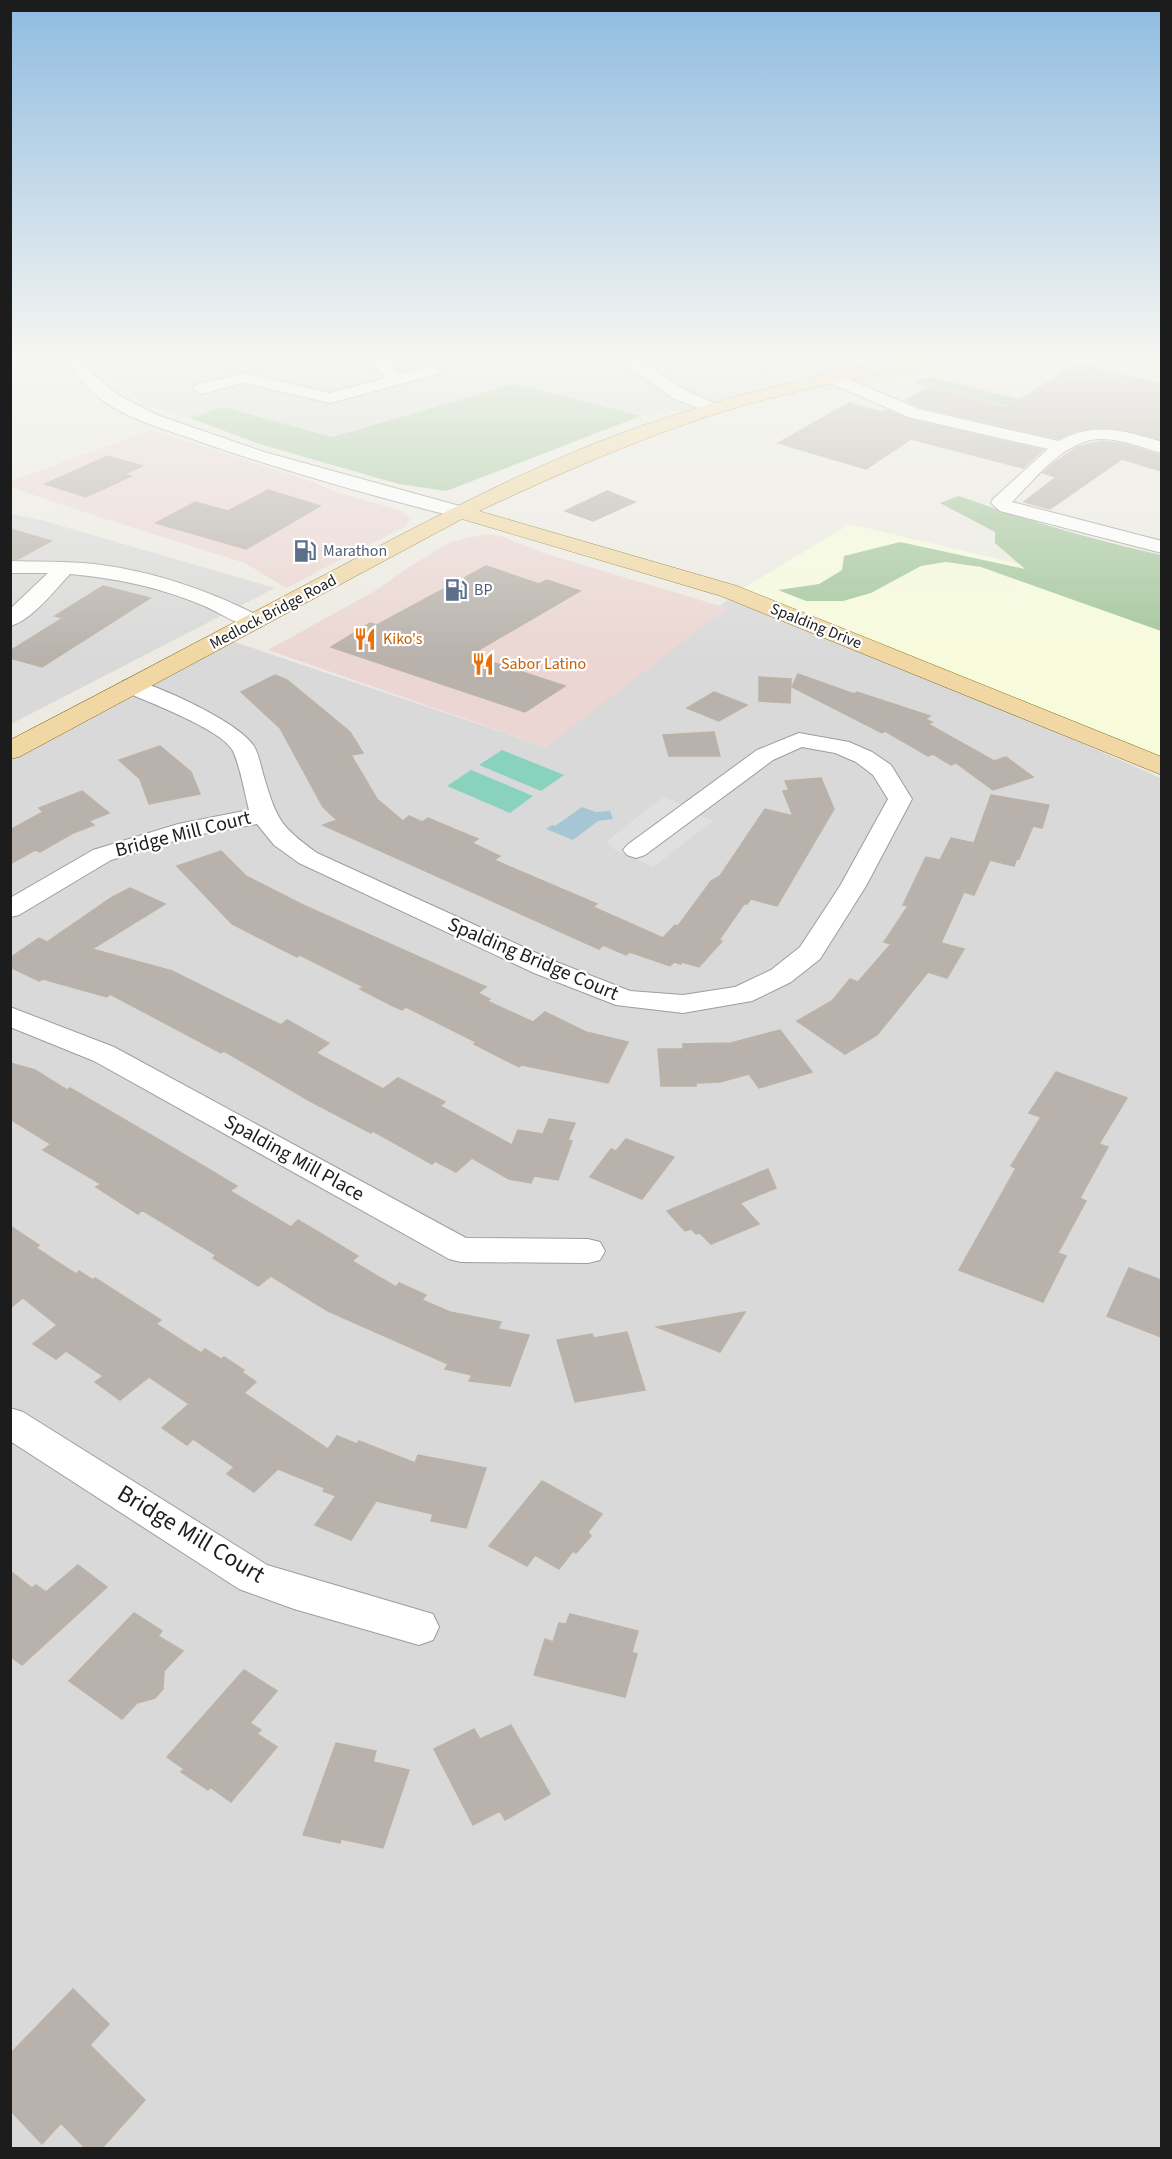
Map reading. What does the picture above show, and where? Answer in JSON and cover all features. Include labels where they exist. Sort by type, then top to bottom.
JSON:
[{"type":"main road","name":"Medlock Bridge Road","points":[[10,751],[460,512],[583,457]]},
{"type":"main road","name":"Spalding Drive","points":[[460,512],[606,553],[729,591],[1161,767]]},
{"type":"street","points":[[265,457],[460,512]]},
{"type":"street","points":[[1051,457],[1000,503],[1006,507],[1161,547]]},
{"type":"street","points":[[10,567],[64,568],[156,582],[224,607],[253,622]]},
{"type":"street","points":[[10,620],[34,600],[64,568]]},
{"type":"street","name":"Spalding Bridge Court","points":[[131,686],[197,715],[234,737],[244,749],[263,815],[283,840],[308,858],[544,967],[626,999],[683,1004],[742,995],[781,976],[810,953],[853,886],[900,799],[882,770],[864,757],[841,747],[800,740],[765,755],[636,850]]},
{"type":"street","name":"Bridge Mill Court","points":[[10,909],[102,855],[187,829],[263,815]]},
{"type":"street","name":"Spalding Mill Place","points":[[10,1016],[104,1054],[461,1250],[588,1251]]},
{"type":"street","name":"Bridge Mill Court","points":[[10,1422],[253,1577],[294,1593],[419,1627]]},
{"type":"shaded area","points":[[78,457],[235,457],[308,480],[334,491],[402,511],[410,519],[406,526],[286,588],[245,563],[11,487],[11,481]]},
{"type":"shaded area","points":[[11,514],[41,520],[275,588],[11,724]]},
{"type":"shaded area","points":[[850,524],[1125,589],[1161,600],[1161,767],[737,592]]},
{"type":"shaded area","points":[[486,534],[501,536],[543,553],[727,608],[546,747],[268,650],[375,591],[450,542]]},
{"type":"shaded area","points":[[737,592],[1161,778],[1161,2148],[11,2148],[11,752],[223,638],[546,747]]},
{"type":"shaded area","points":[[663,797],[713,821],[653,867],[614,849],[606,842]]},
{"type":"green space","points":[[304,457],[535,457],[446,491],[399,484]]},
{"type":"green space","points":[[959,496],[1059,529],[1161,555],[1161,631],[981,567],[946,562],[921,566],[871,593],[843,601],[806,601],[778,590],[819,584],[842,570],[844,556],[900,542],[1025,569],[995,543],[995,532],[940,503]]},
{"type":"green space","points":[[502,750],[564,775],[541,791],[479,765]]},
{"type":"green space","points":[[471,770],[533,796],[510,813],[447,786]]},
{"type":"water","points":[[582,807],[596,812],[610,811],[613,819],[598,821],[573,840],[546,829],[552,825],[555,826]]},
{"type":"building","points":[[106,457],[142,466],[125,474],[131,476],[86,497],[45,484]]},
{"type":"building","points":[[825,457],[884,457],[866,469]]},
{"type":"building","points":[[980,457],[1035,457],[1023,468]]},
{"type":"building","points":[[1063,457],[1161,457],[1161,471],[1122,459],[1050,509],[1024,502],[1056,477],[1043,473]]},
{"type":"building","points":[[268,490],[320,506],[246,549],[156,523],[195,502],[228,511]]},
{"type":"building","points":[[607,491],[635,502],[593,521],[565,511]]},
{"type":"building","points":[[10,529],[51,541],[18,559],[10,559]]},
{"type":"building","points":[[486,566],[539,584],[547,580],[580,591],[470,655],[565,686],[525,712],[331,647],[370,623],[377,625]]},
{"type":"building","points":[[103,586],[150,598],[42,667],[10,658],[10,651],[63,618],[55,616]]},
{"type":"building","points":[[798,674],[854,694],[857,692],[930,716],[925,719],[932,722],[928,724],[994,761],[1006,757],[1033,777],[993,790],[956,763],[951,765],[933,754],[928,756],[885,731],[882,733],[792,687]]},
{"type":"building","points":[[275,675],[287,680],[350,732],[363,753],[351,755],[377,799],[403,821],[409,816],[422,822],[428,818],[478,839],[472,843],[500,856],[494,860],[597,904],[593,907],[663,938],[675,925],[678,926],[711,881],[720,876],[765,809],[793,816],[783,791],[789,790],[785,781],[821,778],[834,809],[777,906],[751,899],[744,904],[719,940],[722,941],[699,967],[682,962],[681,964],[674,962],[670,966],[630,952],[626,955],[603,945],[599,949],[323,825],[337,820],[323,807],[280,728],[241,692]]},
{"type":"building","points":[[759,677],[791,679],[790,703],[759,701]]},
{"type":"building","points":[[714,692],[747,705],[719,721],[687,708]]},
{"type":"building","points":[[714,732],[720,756],[669,756],[663,735]]},
{"type":"building","points":[[160,746],[191,772],[200,794],[149,804],[140,779],[119,760]]},
{"type":"building","points":[[82,791],[109,813],[89,821],[94,825],[73,833],[40,852],[35,850],[10,864],[10,830],[43,812],[39,808]]},
{"type":"building","points":[[991,795],[1049,805],[1042,828],[1033,826],[1014,866],[990,860],[974,895],[964,892],[941,943],[964,949],[947,978],[928,972],[877,1035],[845,1054],[797,1021],[832,1001],[850,979],[858,982],[891,944],[884,942],[908,906],[903,905],[926,857],[940,860],[951,838],[974,843]]},
{"type":"building","points":[[221,851],[246,876],[303,905],[486,987],[478,993],[490,999],[487,1001],[533,1022],[545,1012],[586,1032],[628,1042],[608,1083],[522,1065],[519,1067],[474,1044],[476,1042],[406,1007],[402,1010],[391,1005],[360,989],[364,987],[232,924],[177,866]]},
{"type":"building","points":[[130,888],[165,904],[92,949],[172,971],[281,1025],[287,1020],[329,1043],[316,1053],[383,1089],[398,1078],[445,1102],[440,1106],[512,1145],[518,1130],[543,1134],[549,1119],[575,1123],[568,1140],[572,1141],[558,1180],[534,1176],[531,1183],[509,1179],[472,1158],[456,1172],[435,1161],[432,1164],[373,1131],[371,1133],[310,1101],[224,1051],[221,1053],[110,994],[107,997],[43,979],[39,981],[10,967],[10,958],[39,938],[47,942],[111,898]]},
{"type":"building","points":[[780,1030],[812,1072],[759,1088],[749,1074],[720,1082],[696,1083],[696,1086],[661,1086],[658,1049],[683,1049],[683,1044],[731,1043]]},
{"type":"building","points":[[10,1063],[35,1070],[67,1090],[70,1088],[168,1145],[237,1186],[230,1191],[291,1227],[298,1220],[358,1256],[352,1261],[396,1287],[399,1283],[426,1295],[422,1300],[450,1312],[501,1322],[498,1329],[529,1335],[510,1386],[469,1381],[472,1375],[445,1369],[448,1364],[328,1311],[271,1276],[258,1286],[213,1258],[216,1255],[142,1210],[138,1214],[96,1187],[101,1184],[43,1150],[51,1144],[10,1119]]},
{"type":"building","points":[[1056,1072],[1127,1098],[1099,1144],[1108,1147],[1080,1198],[1086,1201],[1058,1253],[1066,1256],[1043,1302],[959,1270],[1016,1168],[1011,1166],[1041,1117],[1029,1113]]},
{"type":"building","points":[[626,1139],[674,1157],[642,1199],[590,1177],[611,1149],[616,1151]]},
{"type":"building","points":[[768,1169],[776,1188],[740,1203],[759,1224],[711,1244],[700,1233],[696,1234],[691,1229],[685,1231],[667,1211]]},
{"type":"building","points":[[10,1226],[39,1245],[36,1248],[76,1274],[79,1271],[93,1280],[95,1278],[161,1320],[156,1324],[201,1353],[205,1349],[221,1359],[224,1357],[244,1370],[242,1372],[256,1382],[244,1393],[328,1449],[337,1436],[357,1444],[359,1441],[415,1463],[418,1455],[486,1468],[466,1528],[431,1521],[433,1514],[376,1501],[351,1540],[315,1525],[336,1496],[323,1491],[325,1488],[278,1469],[254,1492],[227,1474],[234,1467],[193,1439],[187,1445],[162,1428],[189,1404],[149,1377],[120,1400],[95,1382],[103,1376],[66,1351],[56,1359],[33,1344],[57,1325],[23,1298],[10,1308]]},
{"type":"building","points":[[1129,1268],[1161,1280],[1161,1337],[1107,1316]]},
{"type":"building","points":[[745,1312],[720,1352],[657,1327]]},
{"type":"building","points":[[627,1332],[645,1390],[575,1402],[557,1340],[592,1334],[594,1338]]},
{"type":"building","points":[[542,1481],[602,1514],[588,1532],[591,1536],[576,1553],[573,1551],[559,1569],[535,1555],[527,1566],[489,1546]]},
{"type":"building","points":[[78,1565],[107,1587],[22,1665],[10,1656],[10,1571],[32,1588],[36,1585],[46,1592]]},
{"type":"building","points":[[134,1613],[162,1631],[158,1636],[183,1651],[164,1671],[163,1689],[155,1698],[137,1703],[122,1719],[69,1681]]},
{"type":"building","points":[[570,1614],[638,1631],[632,1652],[637,1654],[625,1697],[534,1675],[545,1639],[553,1642],[559,1623],[566,1624]]},
{"type":"building","points":[[244,1670],[277,1691],[250,1723],[261,1730],[257,1734],[277,1747],[231,1802],[210,1787],[208,1790],[181,1772],[184,1769],[167,1757]]},
{"type":"building","points":[[511,1725],[550,1794],[505,1820],[500,1811],[473,1825],[434,1749],[474,1729],[480,1739]]},
{"type":"building","points":[[336,1743],[376,1751],[373,1762],[409,1770],[383,1848],[341,1839],[340,1843],[303,1835]]},
{"type":"building","points":[[73,1989],[109,2024],[90,2045],[145,2100],[102,2148],[85,2148],[61,2123],[42,2144],[10,2110],[10,2054]]},
{"type":"place","name":"Marathon","points":[[305,551]]},
{"type":"place","name":"BP","points":[[456,590]]},
{"type":"place","name":"Kiko's","points":[[365,639]]},
{"type":"place","name":"Sabor Latino","points":[[483,664]]}]
